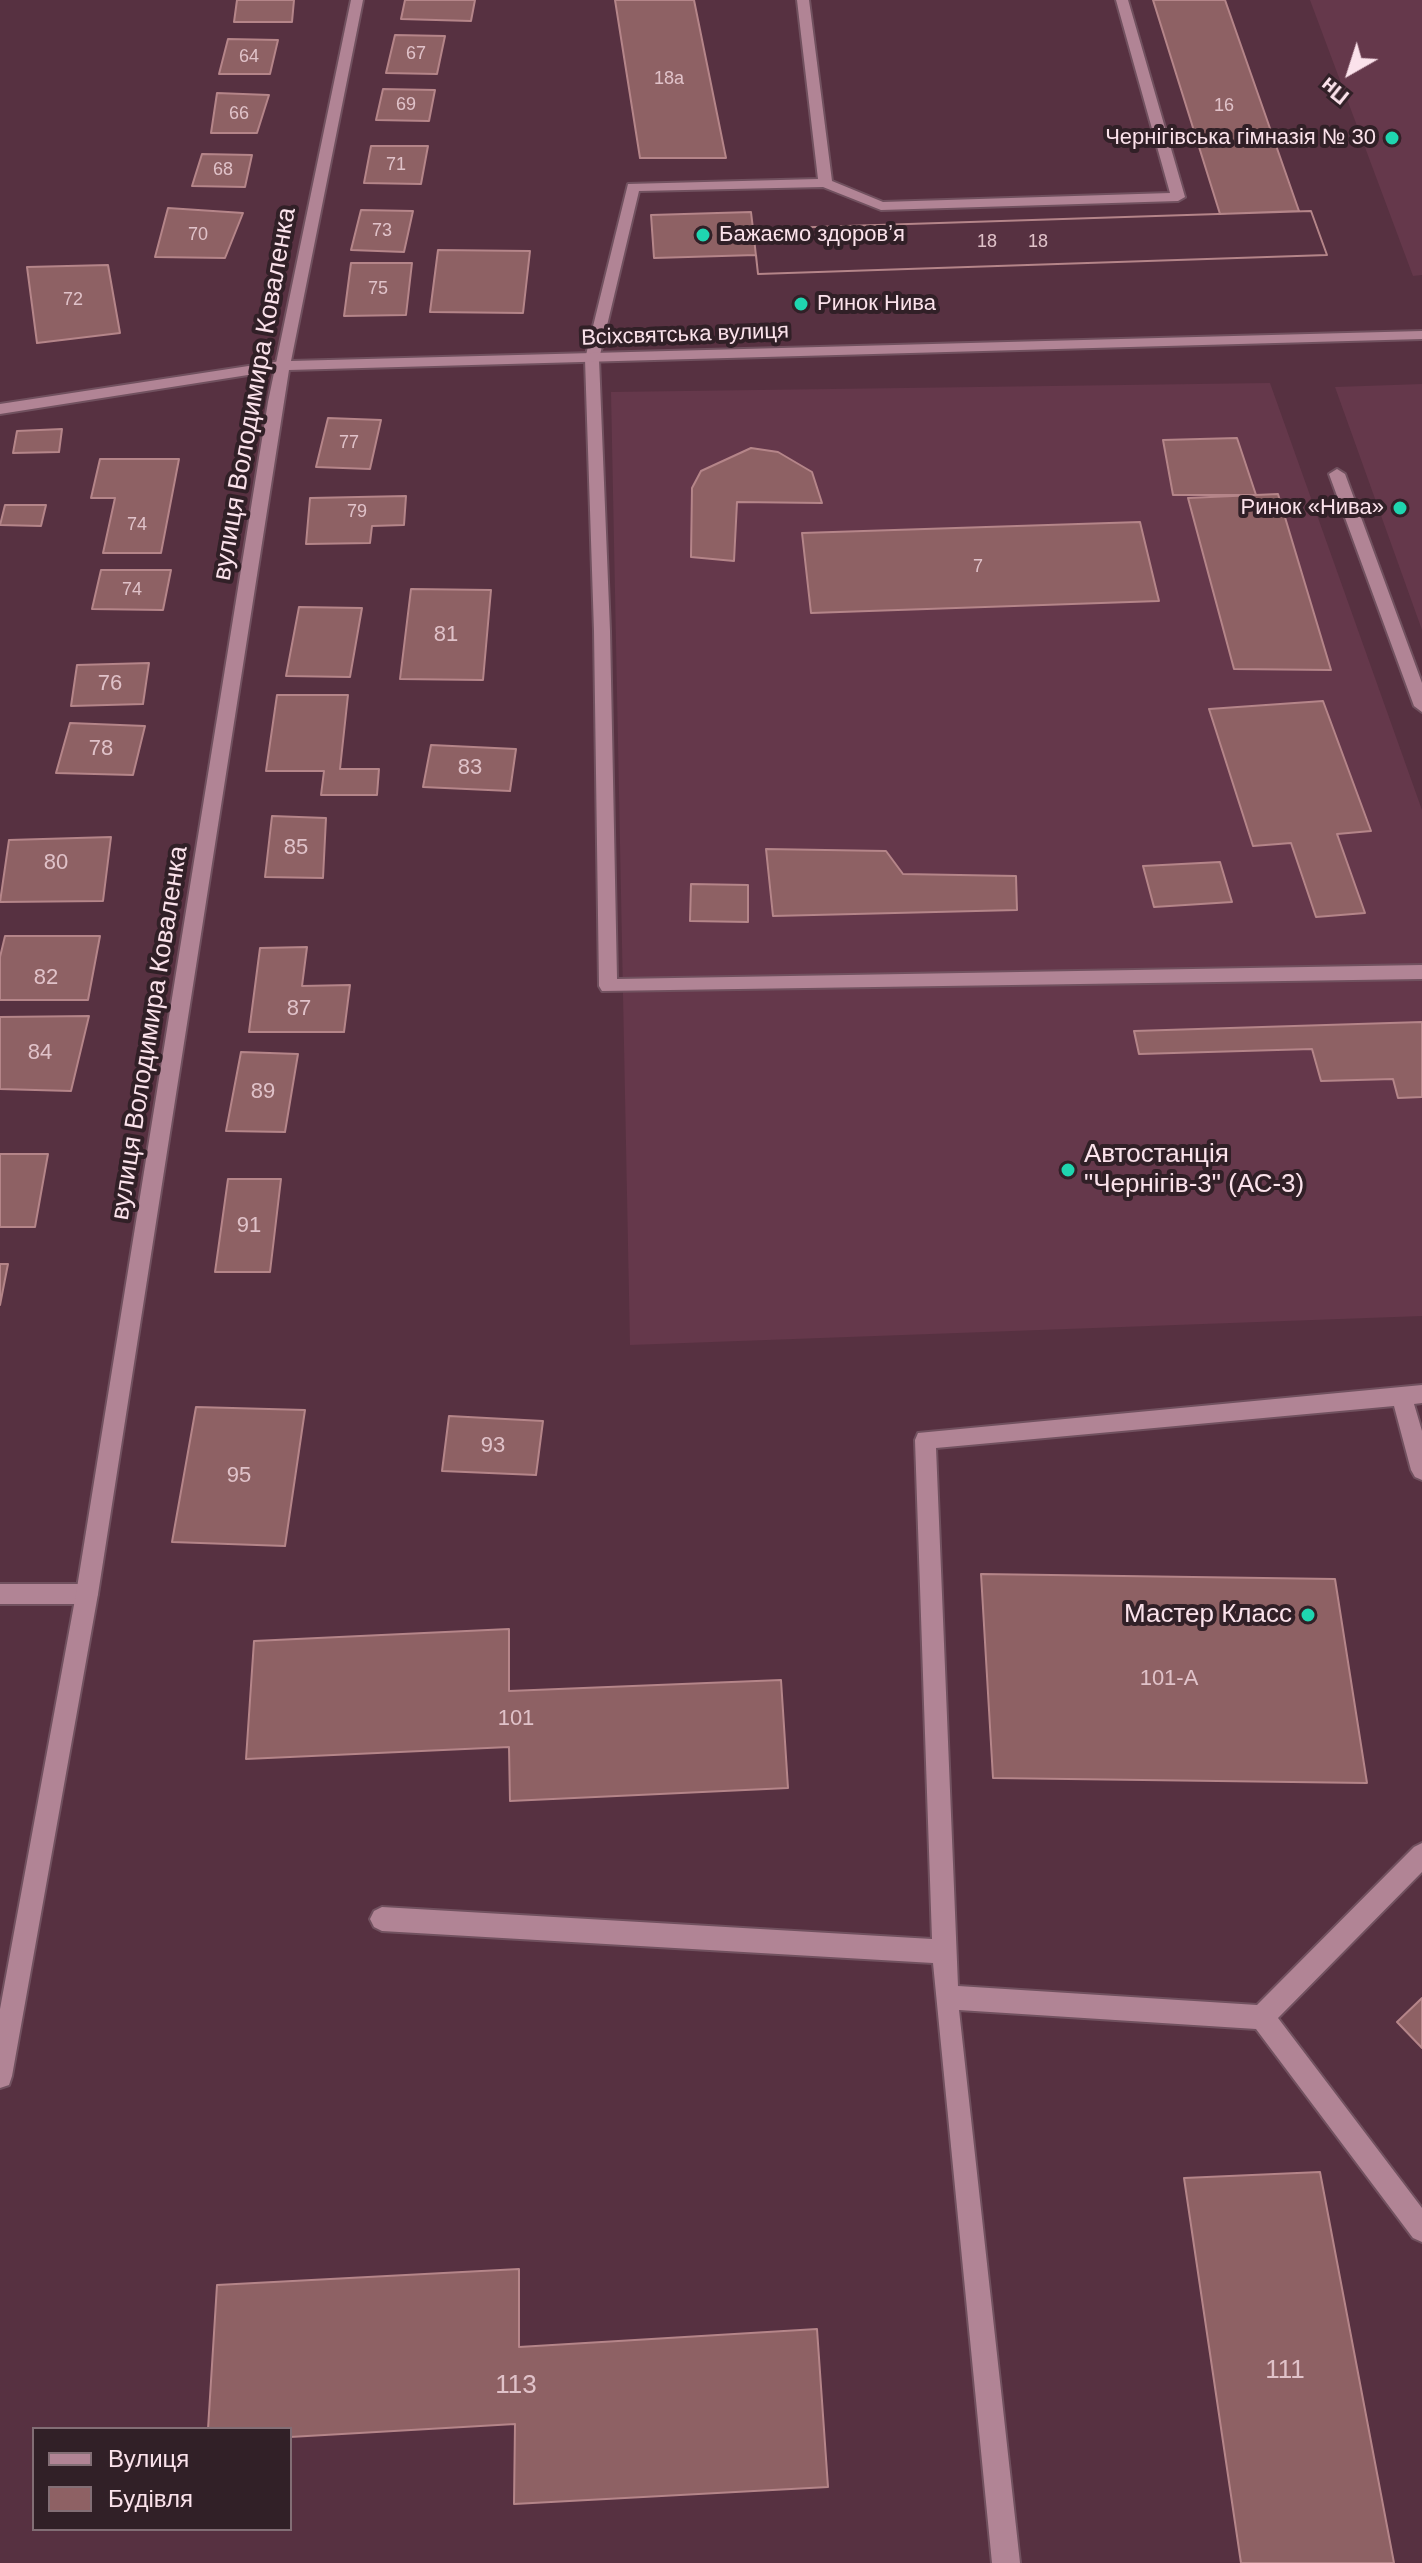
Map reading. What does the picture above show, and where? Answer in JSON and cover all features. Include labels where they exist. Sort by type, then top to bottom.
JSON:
[{"type":"street","name":"вулиця Володимира Коваленка","points":[[0,2076],[87,1594],[281,366],[357,0]]},
{"type":"street","points":[[803,0],[825,183]]},
{"type":"street","points":[[1122,0],[1178,197],[881,206],[825,183],[633,187],[592,359],[602,631],[608,986],[1422,972]]},
{"type":"street","name":"Всіхсвятська вулиця","points":[[0,409],[281,366],[1422,335]]},
{"type":"street","points":[[1337,474],[1422,706]]},
{"type":"street","points":[[1006,2563],[942,1952],[925,1440],[1412,1395],[1422,1470]]},
{"type":"street","points":[[0,1594],[87,1594]]},
{"type":"street","points":[[946,1997],[1262,2017],[1422,1855]]},
{"type":"street","points":[[382,1919],[942,1952]]},
{"type":"street","points":[[1262,2017],[1422,2229]]},
{"type":"shaded area","name":"Чернігівська гімназія № 30","points":[[1310,0],[1422,0],[1422,275],[1413,276]]},
{"type":"shaded area","points":[[1270,383],[1422,810],[1422,1316],[630,1345],[611,392]]},
{"type":"shaded area","name":"Ринок «Нива»","points":[[1422,384],[1422,630],[1335,387]]},
{"type":"building","points":[[237,0],[294,0],[292,22],[234,22]]},
{"type":"building","points":[[405,0],[475,0],[471,21],[401,19]]},
{"type":"building","points":[[615,0],[694,0],[726,158],[640,158]]},
{"type":"building","points":[[1153,0],[1225,0],[1299,211],[1220,214]]},
{"type":"building","points":[[395,35],[445,36],[437,74],[386,73]]},
{"type":"building","points":[[228,39],[278,40],[270,74],[219,74]]},
{"type":"building","points":[[383,89],[435,90],[429,121],[376,120]]},
{"type":"building","points":[[217,93],[269,95],[257,133],[211,133]]},
{"type":"building","points":[[371,146],[428,146],[421,184],[364,183]]},
{"type":"building","points":[[202,154],[252,155],[245,187],[192,186]]},
{"type":"building","points":[[168,208],[243,213],[225,258],[155,257]]},
{"type":"building","points":[[361,210],[413,211],[404,252],[351,250]]},
{"type":"building","points":[[1311,211],[1327,255],[758,274],[753,229]]},
{"type":"building","points":[[1311,211],[1327,255],[758,274],[756,255],[654,258],[651,215],[751,212],[753,229]]},
{"type":"building","points":[[438,250],[530,251],[523,313],[430,312]]},
{"type":"building","points":[[351,263],[412,263],[406,315],[344,316]]},
{"type":"building","points":[[108,265],[120,333],[37,343],[27,267]]},
{"type":"building","points":[[328,418],[381,420],[370,469],[316,467]]},
{"type":"building","points":[[62,429],[59,452],[13,453],[17,431]]},
{"type":"building","points":[[1237,438],[1256,495],[1173,495],[1163,440]]},
{"type":"building","points":[[751,448],[778,452],[812,472],[822,503],[737,502],[734,561],[691,557],[692,488],[701,471]]},
{"type":"building","points":[[100,459],[179,459],[161,553],[103,553],[115,498],[91,498]]},
{"type":"building","points":[[1278,494],[1331,670],[1234,669],[1188,498]]},
{"type":"building","points":[[406,496],[404,525],[372,526],[370,543],[306,544],[310,498]]},
{"type":"building","points":[[5,505],[46,505],[41,526],[0,525]]},
{"type":"building","points":[[1140,522],[1159,601],[811,613],[802,533]]},
{"type":"building","points":[[101,570],[171,570],[163,610],[92,609]]},
{"type":"building","points":[[411,589],[491,590],[483,680],[400,679]]},
{"type":"building","points":[[299,607],[362,608],[350,677],[286,676]]},
{"type":"building","points":[[149,663],[143,704],[71,706],[77,665]]},
{"type":"building","points":[[277,695],[348,695],[340,769],[379,769],[377,795],[321,795],[324,771],[266,771]]},
{"type":"building","points":[[1323,701],[1371,831],[1337,834],[1365,913],[1316,917],[1291,843],[1253,846],[1209,709]]},
{"type":"building","points":[[70,723],[145,726],[133,775],[56,773]]},
{"type":"building","points":[[431,745],[516,749],[510,791],[423,787]]},
{"type":"building","points":[[272,816],[326,818],[323,878],[265,877]]},
{"type":"building","points":[[111,837],[103,901],[0,902],[9,840]]},
{"type":"building","points":[[766,849],[886,851],[903,874],[1016,876],[1017,910],[773,916]]},
{"type":"building","points":[[1220,862],[1232,902],[1154,907],[1143,866]]},
{"type":"building","points":[[691,884],[748,885],[748,922],[690,921]]},
{"type":"building","points":[[5,936],[100,936],[88,1000],[0,1000],[0,957]]},
{"type":"building","points":[[307,947],[302,986],[350,985],[344,1032],[249,1032],[260,948]]},
{"type":"building","points":[[89,1016],[71,1091],[0,1089],[0,1017]]},
{"type":"building","points":[[1422,1022],[1422,1097],[1398,1098],[1393,1079],[1321,1081],[1312,1049],[1139,1054],[1134,1031]]},
{"type":"building","points":[[241,1052],[298,1054],[285,1132],[226,1131]]},
{"type":"building","points":[[0,1154],[48,1154],[35,1227],[0,1227]]},
{"type":"building","points":[[228,1179],[281,1179],[270,1272],[215,1272]]},
{"type":"building","points":[[0,1264],[8,1264],[0,1305]]},
{"type":"building","points":[[196,1407],[305,1410],[285,1546],[172,1542]]},
{"type":"building","points":[[449,1416],[543,1421],[536,1475],[442,1471]]},
{"type":"building","points":[[981,1574],[1335,1579],[1367,1783],[993,1778]]},
{"type":"building","points":[[509,1629],[509,1691],[781,1680],[788,1788],[510,1801],[509,1747],[246,1759],[254,1641]]},
{"type":"building","points":[[1422,1998],[1422,2048],[1397,2022]]},
{"type":"building","points":[[1320,2172],[1394,2563],[1241,2563],[1184,2178]]},
{"type":"building","points":[[519,2269],[519,2347],[817,2329],[828,2487],[514,2504],[515,2424],[292,2437],[292,2427],[208,2427],[217,2285]]},
{"type":"place","name":"Чернігівська гімназія № 30","points":[[1392,138]]},
{"type":"place","name":"Бажаємо здоровʼя","points":[[703,235]]},
{"type":"place","name":"Ринок Нива","points":[[801,304]]},
{"type":"place","name":"Ринок «Нива»","points":[[1400,508]]},
{"type":"place","name":"Автостанція \"Чернігів-3\" (АС-3)","points":[[1068,1170]]},
{"type":"place","name":"Мастер Класс","points":[[1308,1615]]}]
